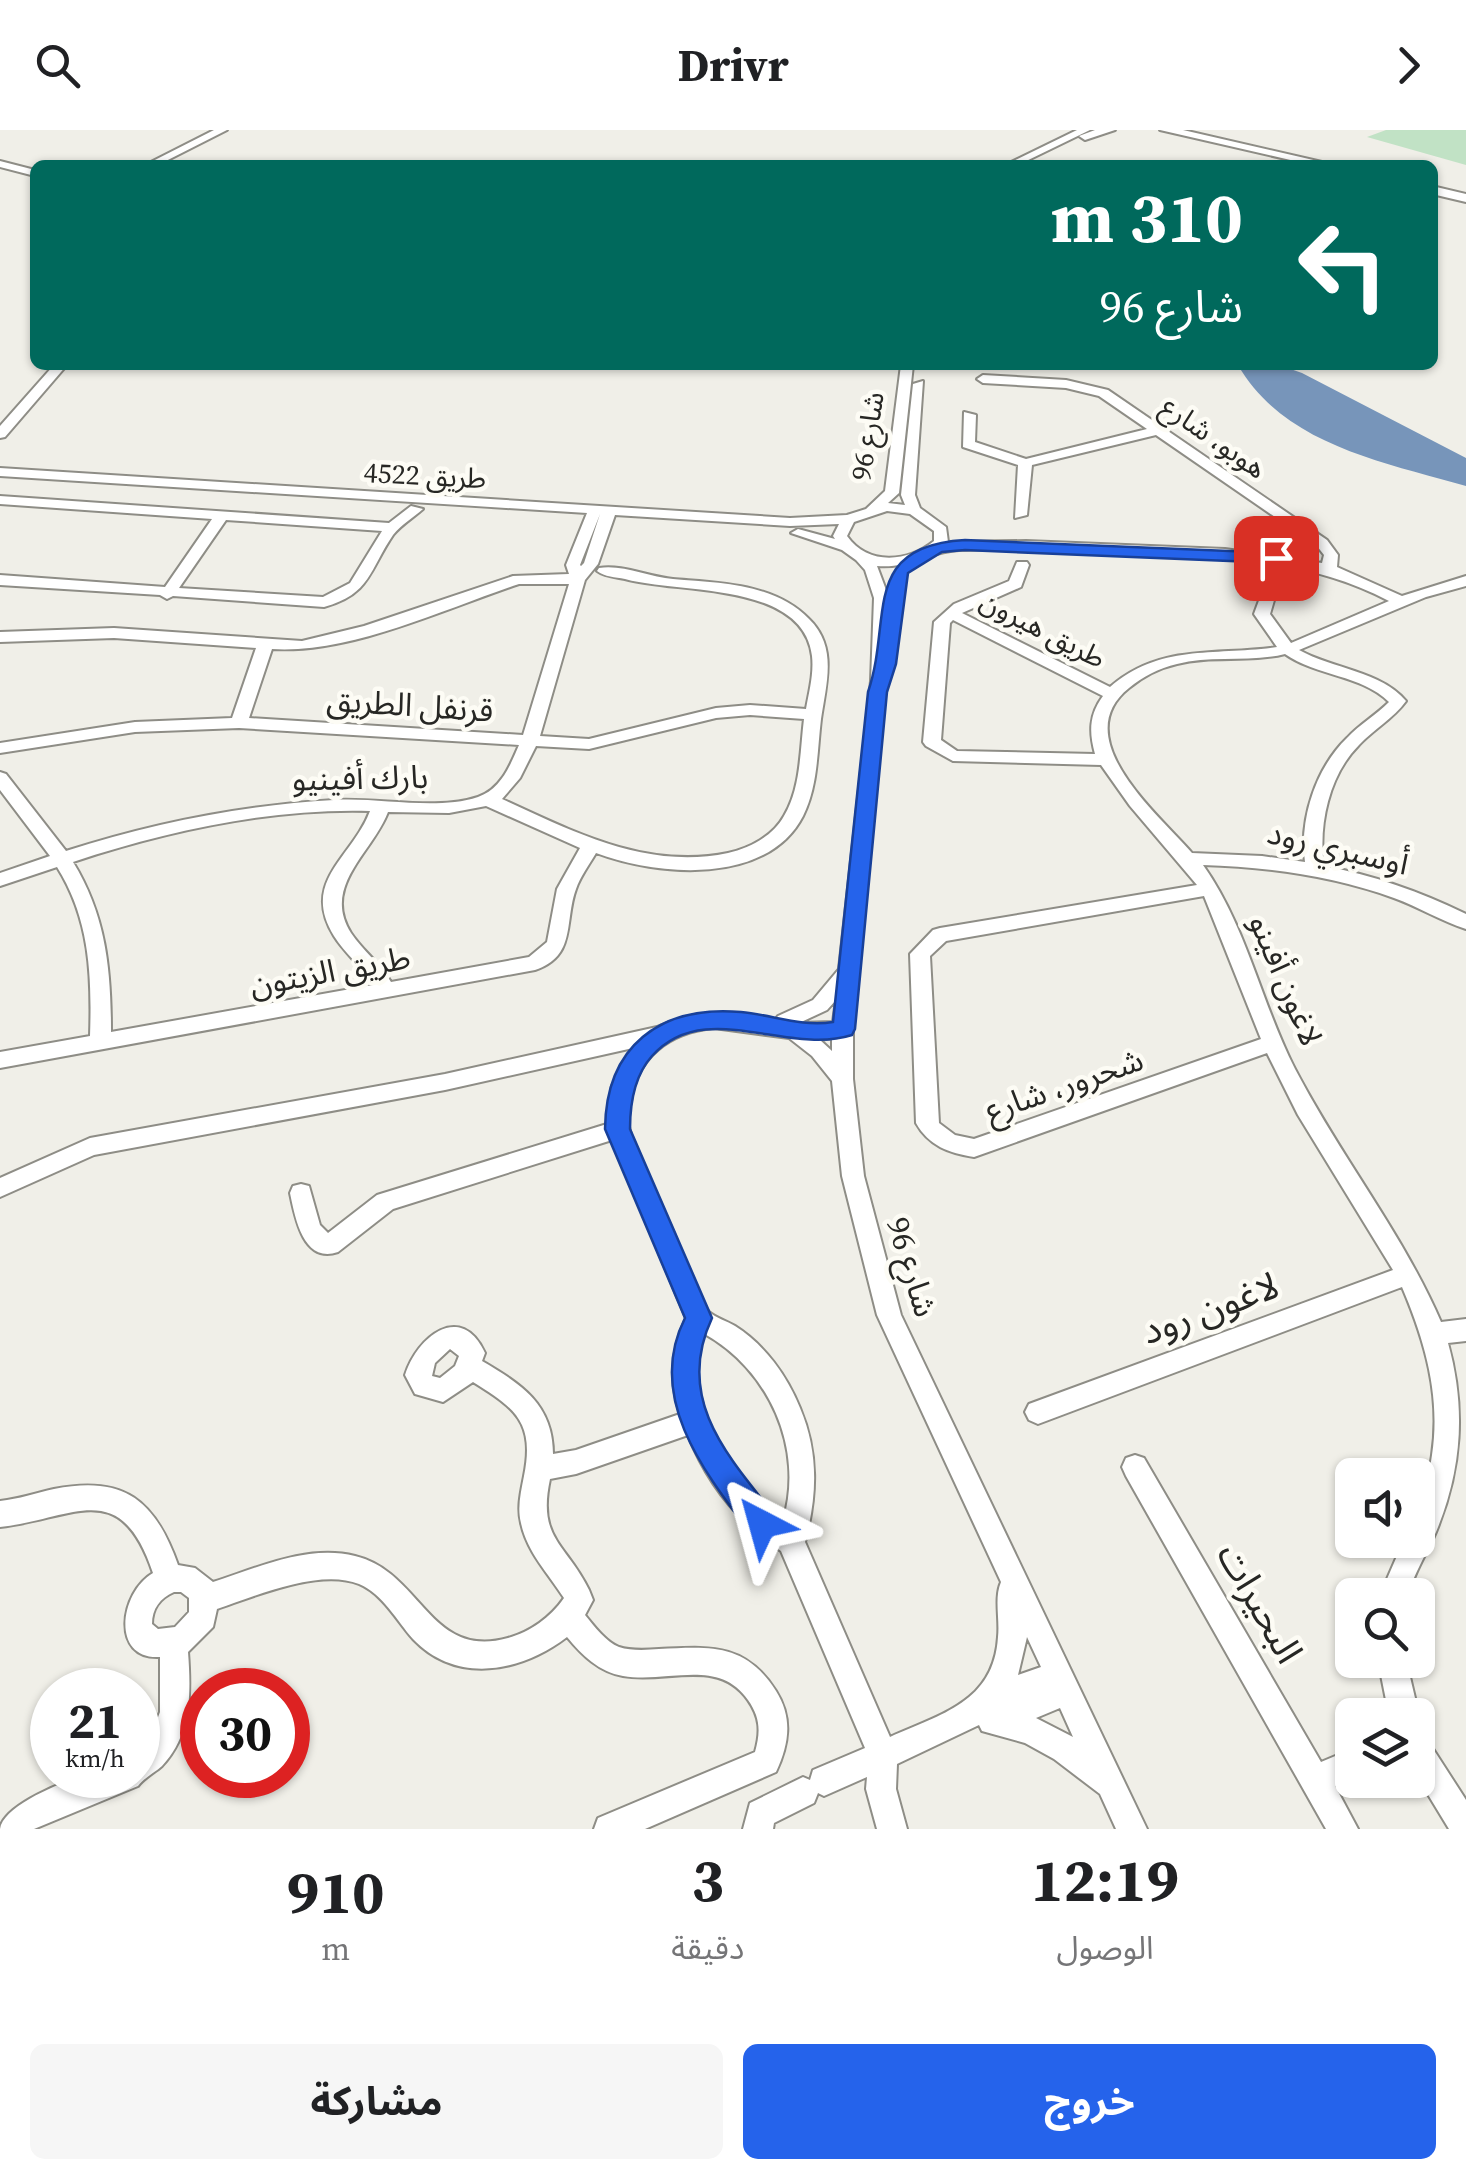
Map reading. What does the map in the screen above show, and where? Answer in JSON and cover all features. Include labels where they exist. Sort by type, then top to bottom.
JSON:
[{"type":"main road","points":[[1085,132],[1109,130]]},
{"type":"main road","points":[[1153,130],[1199,132],[1319,160]]},
{"type":"main road","points":[[1166,130],[1232,138],[1320,160]]},
{"type":"main road","points":[[1438,188],[1466,195]]},
{"type":"street","points":[[160,160],[222,130]]},
{"type":"street","points":[[1021,160],[1085,132]]},
{"type":"street","points":[[1034,160],[1085,132]]},
{"type":"street","points":[[0,164],[30,172]]},
{"type":"street","points":[[0,434],[57,370]]},
{"type":"street","name":"شارع 96","points":[[872,509],[892,493],[906,370]]},
{"type":"street","name":"شارع 96","points":[[914,510],[908,495],[920,370]]},
{"type":"street","name":"هوبو، شارع","points":[[983,379],[1094,389],[1161,430],[1322,543],[1331,555],[1328,568]]},
{"type":"street","points":[[969,415],[968,444],[1025,463],[1161,430]]},
{"type":"street","points":[[1020,515],[1025,463]]},
{"type":"street","name":"طريق 4522","points":[[0,472],[786,527],[824,537],[861,556]]},
{"type":"street","points":[[786,527],[856,505],[894,478]]},
{"type":"street","name":"طريق 4522","points":[[0,481],[390,518],[416,510],[601,515]]},
{"type":"street","points":[[0,500],[223,514],[390,518],[354,591],[337,599],[298,603],[0,580]]},
{"type":"street","points":[[872,509],[914,510],[966,534],[1054,546]]},
{"type":"street","name":"طريق 4522","points":[[786,527],[848,519],[872,509]]},
{"type":"street","points":[[168,594],[223,514]]},
{"type":"street","points":[[0,637],[114,633],[265,645],[336,640],[518,580],[587,569],[654,582],[732,588],[789,610],[812,632],[820,649],[814,715],[797,809],[787,827],[760,848],[728,860],[676,865],[631,859],[488,800],[510,782],[528,743],[587,569],[601,515]]},
{"type":"street","points":[[844,546],[840,536],[848,519]]},
{"type":"street","points":[[861,556],[884,562],[917,560],[938,547],[943,538],[938,524]]},
{"type":"street","points":[[786,527],[853,565],[882,601]]},
{"type":"street","points":[[938,547],[1054,546],[1255,556],[1328,568],[1398,600]]},
{"type":"street","name":"شارع 96","points":[[861,556],[878,574],[882,601],[876,664],[880,676]]},
{"type":"street","name":"شارع 96","points":[[917,560],[895,580],[887,664],[880,676],[846,974],[842,1079],[854,1176],[889,1315],[1010,1579],[1132,1829]]},
{"type":"street","name":"طريق هيرون","points":[[1022,565],[1021,576],[1007,590],[976,599],[942,622],[932,742],[953,756],[1104,760]]},
{"type":"street","points":[[1104,760],[1097,726],[1112,694],[1130,678],[1168,661],[1287,650],[1398,600],[1466,580]]},
{"type":"street","points":[[1269,590],[1262,614],[1275,640],[1329,672],[1386,690],[1398,701],[1346,748],[1329,780],[1312,845],[1315,870]]},
{"type":"street","name":"طريق هيرون","points":[[950,613],[1112,694]]},
{"type":"street","points":[[239,723],[265,645]]},
{"type":"street","name":"قرنفل الطريق","points":[[0,748],[135,726],[239,723],[528,743],[607,741],[690,718],[750,710],[814,715]]},
{"type":"street","name":"لاغون أفينو","points":[[1104,760],[1191,858],[1210,890],[1274,1043],[1336,1162],[1407,1275],[1436,1334],[1447,1398],[1444,1468],[1431,1513],[1402,1578]]},
{"type":"street","points":[[0,778],[58,858],[92,918],[100,966],[100,1044]]},
{"type":"street","name":"بارك أفينيو","points":[[0,880],[58,858],[246,812],[382,804],[450,806],[488,800]]},
{"type":"street","points":[[382,804],[374,828],[338,870],[332,899],[342,934],[376,971],[385,991]]},
{"type":"street","name":"طريق الزيتون","points":[[0,1060],[518,968],[548,954],[559,935],[566,889],[592,845]]},
{"type":"street","name":"أوسبري رود","points":[[1191,858],[1232,858],[1315,870],[1393,892],[1466,922]]},
{"type":"street","name":"شحرور، شارع","points":[[1210,890],[940,935],[930,941],[920,954],[927,1123],[936,1135],[956,1146],[974,1148],[1274,1043]]},
{"type":"street","points":[[782,1025],[820,1005],[846,974]]},
{"type":"street","points":[[0,1188],[90,1147],[445,1082],[656,1035],[694,1021],[782,1025],[813,1034],[844,1026]]},
{"type":"street","points":[[782,1025],[819,1050],[842,1079]]},
{"type":"street","points":[[656,1035],[634,1060],[623,1082],[618,1129],[698,1318],[728,1331],[756,1356],[780,1393],[794,1425],[802,1464],[802,1502],[791,1542]]},
{"type":"street","points":[[301,1193],[312,1234],[330,1245],[385,1202],[618,1129]]},
{"type":"street","name":"لاغون رود","points":[[1038,1412],[1407,1275]]},
{"type":"street","points":[[698,1318],[684,1346],[683,1368],[696,1421],[714,1463],[732,1487],[762,1524],[791,1542],[884,1755],[881,1789],[892,1829]]},
{"type":"street","points":[[1436,1334],[1466,1330]]},
{"type":"street","points":[[205,1599],[321,1567],[357,1569],[388,1587],[446,1648],[495,1655],[524,1648],[570,1618],[579,1600],[572,1581],[536,1532],[532,1510],[539,1468],[538,1424],[533,1410],[469,1366]]},
{"type":"street","points":[[539,1468],[576,1462],[696,1421]]},
{"type":"street","name":"البحيرات","points":[[1135,1467],[1343,1829]]},
{"type":"street","points":[[0,1514],[82,1496],[124,1502],[141,1516],[169,1579]]},
{"type":"street","points":[[169,1579],[192,1581],[205,1599],[198,1626],[173,1644],[152,1644],[139,1631],[142,1600],[169,1579]]},
{"type":"street","points":[[992,1710],[1010,1664],[1015,1638],[1010,1579]]},
{"type":"street","points":[[570,1618],[598,1650],[620,1662],[724,1662],[743,1672],[770,1708],[774,1731],[766,1762],[609,1829]]},
{"type":"street","points":[[160,1742],[178,1708],[173,1644]]},
{"type":"street","points":[[758,1829],[761,1814],[813,1786],[960,1721],[1061,1684]]},
{"type":"street","points":[[992,1710],[1070,1749],[1112,1790]]},
{"type":"street","points":[[1315,1780],[1335,1771]]},
{"type":"street","points":[[1435,1778],[1466,1828]]},
{"type":"street","points":[[13,1829],[25,1816],[70,1798]]},
{"type":"green space","points":[[1386,130],[1466,130],[1466,165],[1367,137]]},
{"type":"water","points":[[1242,370],[1302,373],[1466,458],[1466,486],[1339,446],[1282,414]]},
{"type":"route","points":[[762,1524],[714,1463],[689,1402],[684,1346],[698,1318],[618,1129],[618,1103],[634,1060],[656,1035],[694,1021],[741,1020],[813,1034],[844,1029],[846,974],[880,676],[887,664],[895,580],[902,570],[938,547],[965,545],[1276,558]]}]
